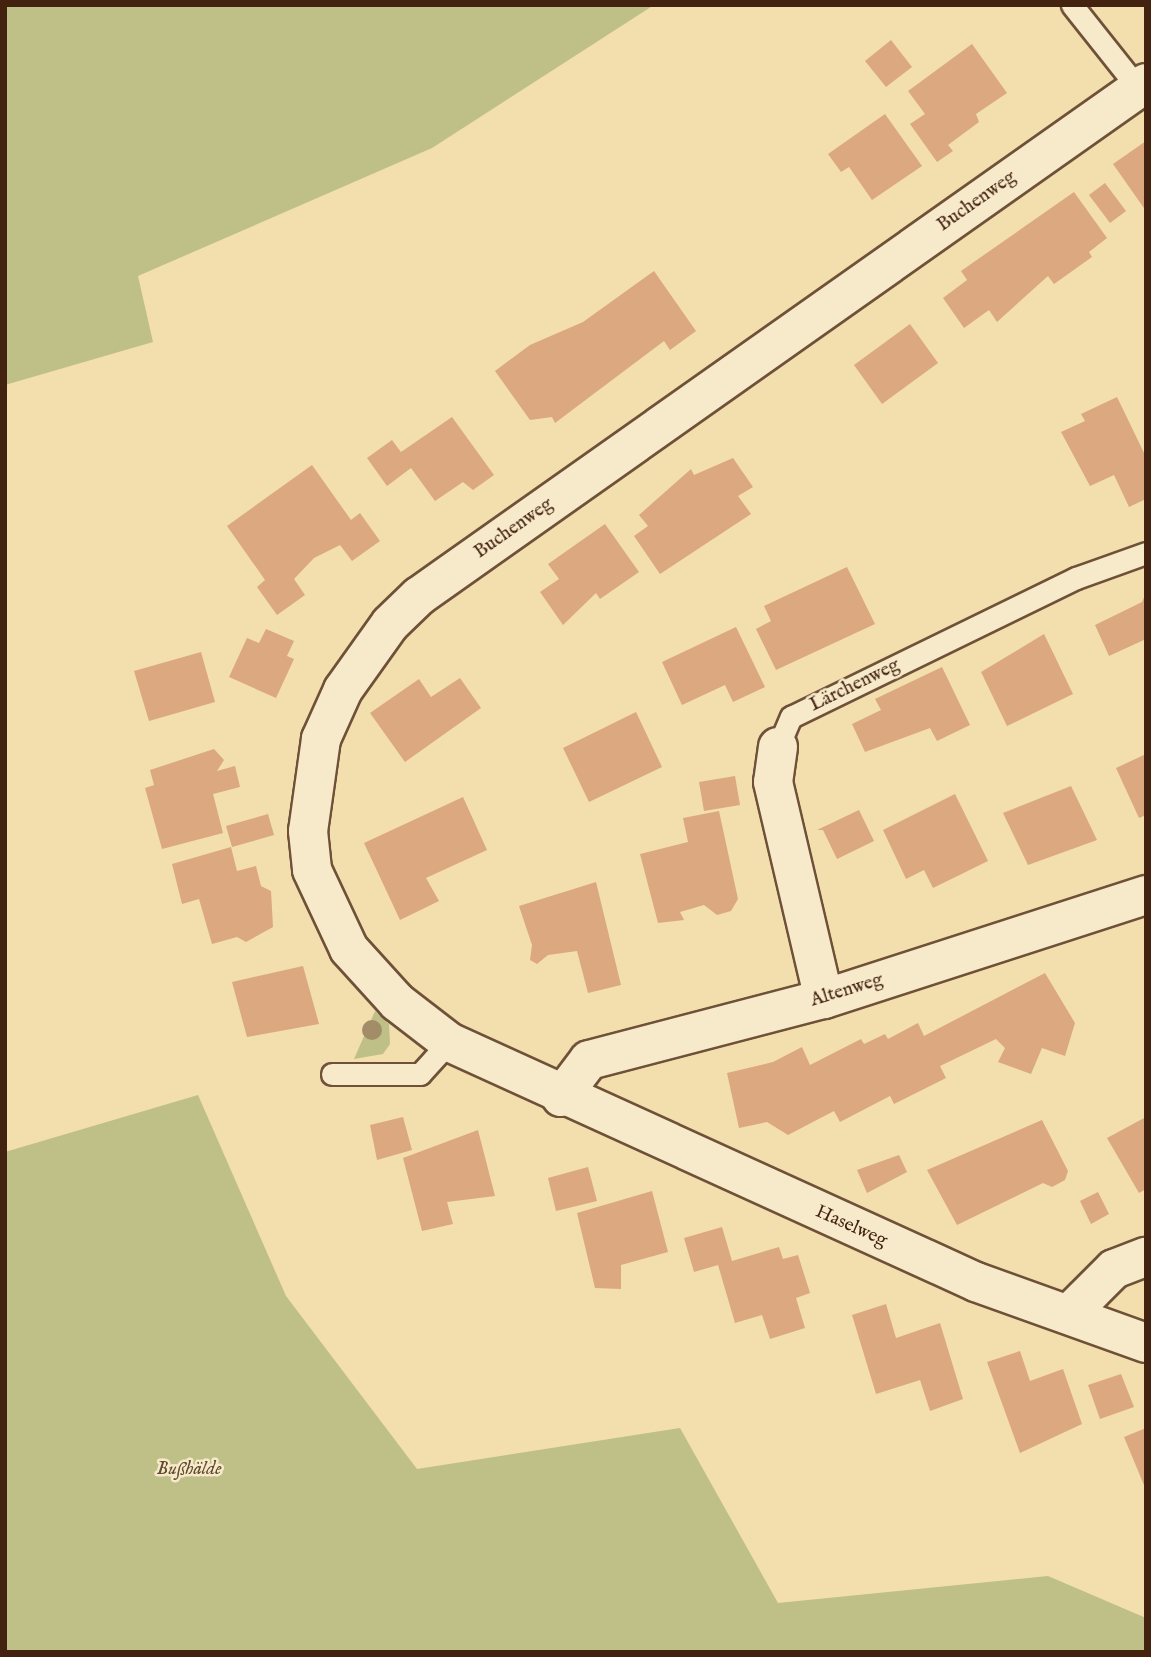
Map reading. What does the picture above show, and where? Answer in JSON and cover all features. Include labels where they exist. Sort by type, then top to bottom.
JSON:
[{"type":"street","name":"Buchenweg","points":[[561,1097],[449,1042],[397,1002],[349,949],[312,870],[310,795],[321,739],[366,655],[390,624],[447,575],[1142,86]]},
{"type":"street","name":"Lärchenweg","points":[[778,747],[773,782],[824,999]]},
{"type":"street","name":"Altenweg","points":[[561,1097],[589,1060],[824,999],[1146,894]]},
{"type":"street","name":"Haselweg","points":[[561,1097],[976,1282],[1070,1313],[1146,1343]]},
{"type":"street","points":[[1070,1313],[1114,1269],[1146,1257]]},
{"type":"lane","points":[[1072,5],[1142,86]]},
{"type":"lane","name":"Lärchenweg","points":[[778,747],[791,717],[1076,578],[1146,553]]},
{"type":"lane","points":[[332,1074],[419,1074],[449,1042]]},
{"type":"green space","points":[[5,5],[654,5],[432,148],[138,276],[153,342],[5,385]]},
{"type":"green space","points":[[375,1011],[389,1024],[390,1044],[383,1054],[354,1059]]},
{"type":"green space","name":"Bußhälde","points":[[198,1095],[286,1296],[417,1469],[680,1428],[778,1603],[1048,1576],[1146,1618],[1146,1652],[5,1652],[5,1152]]},
{"type":"building","points":[[891,40],[912,67],[886,87],[865,61]]},
{"type":"building","points":[[972,44],[1007,93],[976,114],[979,122],[948,145],[953,151],[937,162],[910,124],[925,114],[908,91]]},
{"type":"building","points":[[885,114],[922,166],[872,200],[849,167],[841,172],[828,154]]},
{"type":"building","points":[[1146,141],[1146,211],[1113,164]]},
{"type":"building","points":[[1105,183],[1126,211],[1110,223],[1089,195]]},
{"type":"building","points":[[1074,192],[1107,238],[1089,252],[1092,257],[1054,284],[1048,276],[997,322],[989,310],[964,328],[943,298],[967,280],[961,271]]},
{"type":"building","points":[[654,271],[696,331],[670,350],[664,341],[555,423],[552,417],[530,420],[495,371],[530,345],[583,322]]},
{"type":"building","points":[[910,324],[938,363],[882,404],[854,365]]},
{"type":"building","points":[[1117,397],[1146,457],[1146,499],[1129,507],[1114,475],[1090,486],[1061,432],[1085,421],[1081,414]]},
{"type":"building","points":[[452,417],[494,475],[473,490],[463,482],[435,501],[411,468],[387,486],[367,458],[392,440],[401,452]]},
{"type":"building","points":[[733,458],[753,487],[738,496],[751,514],[660,574],[634,536],[648,526],[639,515],[691,469],[694,475]]},
{"type":"building","points":[[312,465],[351,520],[360,513],[380,541],[352,561],[340,545],[314,558],[294,579],[305,595],[277,615],[257,587],[265,580],[227,526]]},
{"type":"building","points":[[605,524],[639,572],[600,599],[596,593],[563,625],[540,592],[559,579],[548,564]]},
{"type":"building","points":[[847,567],[875,624],[776,670],[756,629],[771,621],[764,606]]},
{"type":"building","points":[[1146,593],[1146,639],[1109,656],[1095,625],[1142,602]]},
{"type":"building","points":[[736,627],[765,687],[733,702],[725,685],[682,705],[662,662]]},
{"type":"building","points":[[266,629],[294,641],[287,656],[294,659],[276,698],[229,677],[247,638],[259,643]]},
{"type":"building","points":[[1044,634],[1073,694],[1007,726],[981,672]]},
{"type":"building","points":[[201,652],[215,702],[149,721],[134,671]]},
{"type":"building","points":[[942,667],[970,725],[937,741],[930,728],[865,752],[852,724],[881,710],[875,699]]},
{"type":"building","points":[[460,678],[481,708],[405,762],[370,713],[419,679],[431,697]]},
{"type":"building","points":[[636,712],[662,767],[589,802],[563,748]]},
{"type":"building","points":[[214,749],[224,760],[217,771],[235,766],[240,787],[213,794],[223,833],[162,849],[145,788],[154,785],[150,770]]},
{"type":"building","points":[[1146,754],[1146,815],[1139,818],[1116,768]]},
{"type":"building","points":[[735,776],[740,805],[704,811],[699,782]]},
{"type":"building","points":[[1071,786],[1097,840],[1028,865],[1003,813]]},
{"type":"building","points":[[955,794],[988,861],[933,888],[924,870],[906,879],[883,830]]},
{"type":"building","points":[[463,797],[487,850],[426,878],[439,901],[400,920],[364,843]]},
{"type":"building","points":[[859,810],[874,841],[837,859],[823,830],[817,830]]},
{"type":"building","points":[[719,811],[738,899],[731,911],[717,915],[704,905],[680,912],[684,920],[658,923],[640,854],[688,842],[683,818]]},
{"type":"building","points":[[268,814],[274,835],[232,847],[226,826]]},
{"type":"building","points":[[231,847],[237,871],[256,866],[261,886],[271,891],[273,927],[246,942],[237,937],[212,944],[199,899],[182,904],[172,864]]},
{"type":"building","points":[[596,882],[621,985],[588,993],[577,951],[548,955],[537,964],[530,960],[532,945],[519,906]]},
{"type":"building","points":[[303,966],[319,1024],[247,1037],[232,982]]},
{"type":"building","points":[[1045,973],[1075,1023],[1065,1056],[1042,1048],[1031,1074],[998,1062],[1005,1048],[996,1039],[940,1066],[946,1078],[894,1104],[890,1096],[840,1122],[834,1111],[788,1135],[767,1122],[739,1128],[727,1073],[773,1062],[802,1047],[810,1065],[861,1039],[864,1044],[885,1034],[888,1039],[918,1023],[924,1036]]},
{"type":"building","points":[[403,1117],[412,1150],[377,1160],[370,1125]]},
{"type":"building","points":[[1146,1117],[1146,1189],[1139,1193],[1107,1138]]},
{"type":"building","points":[[1042,1120],[1068,1171],[1065,1180],[1052,1187],[1043,1183],[957,1225],[927,1170]]},
{"type":"building","points":[[478,1130],[495,1196],[447,1202],[453,1224],[422,1231],[403,1158]]},
{"type":"building","points":[[899,1155],[907,1172],[867,1193],[857,1170]]},
{"type":"building","points":[[588,1167],[597,1201],[556,1211],[548,1178]]},
{"type":"building","points":[[652,1191],[668,1252],[621,1265],[621,1289],[595,1288],[577,1213]]},
{"type":"building","points":[[1098,1192],[1109,1214],[1091,1224],[1080,1201]]},
{"type":"building","points":[[722,1227],[732,1261],[779,1247],[783,1259],[798,1255],[810,1293],[796,1298],[805,1328],[770,1339],[762,1315],[735,1323],[718,1265],[694,1272],[684,1238]]},
{"type":"building","points":[[886,1304],[896,1338],[940,1323],[963,1399],[930,1411],[920,1380],[876,1394],[852,1315]]},
{"type":"building","points":[[1020,1351],[1030,1381],[1063,1369],[1082,1424],[1020,1453],[987,1362]]},
{"type":"building","points":[[1121,1374],[1134,1407],[1100,1419],[1088,1385]]},
{"type":"building","points":[[1146,1428],[1146,1490],[1124,1437]]}]
